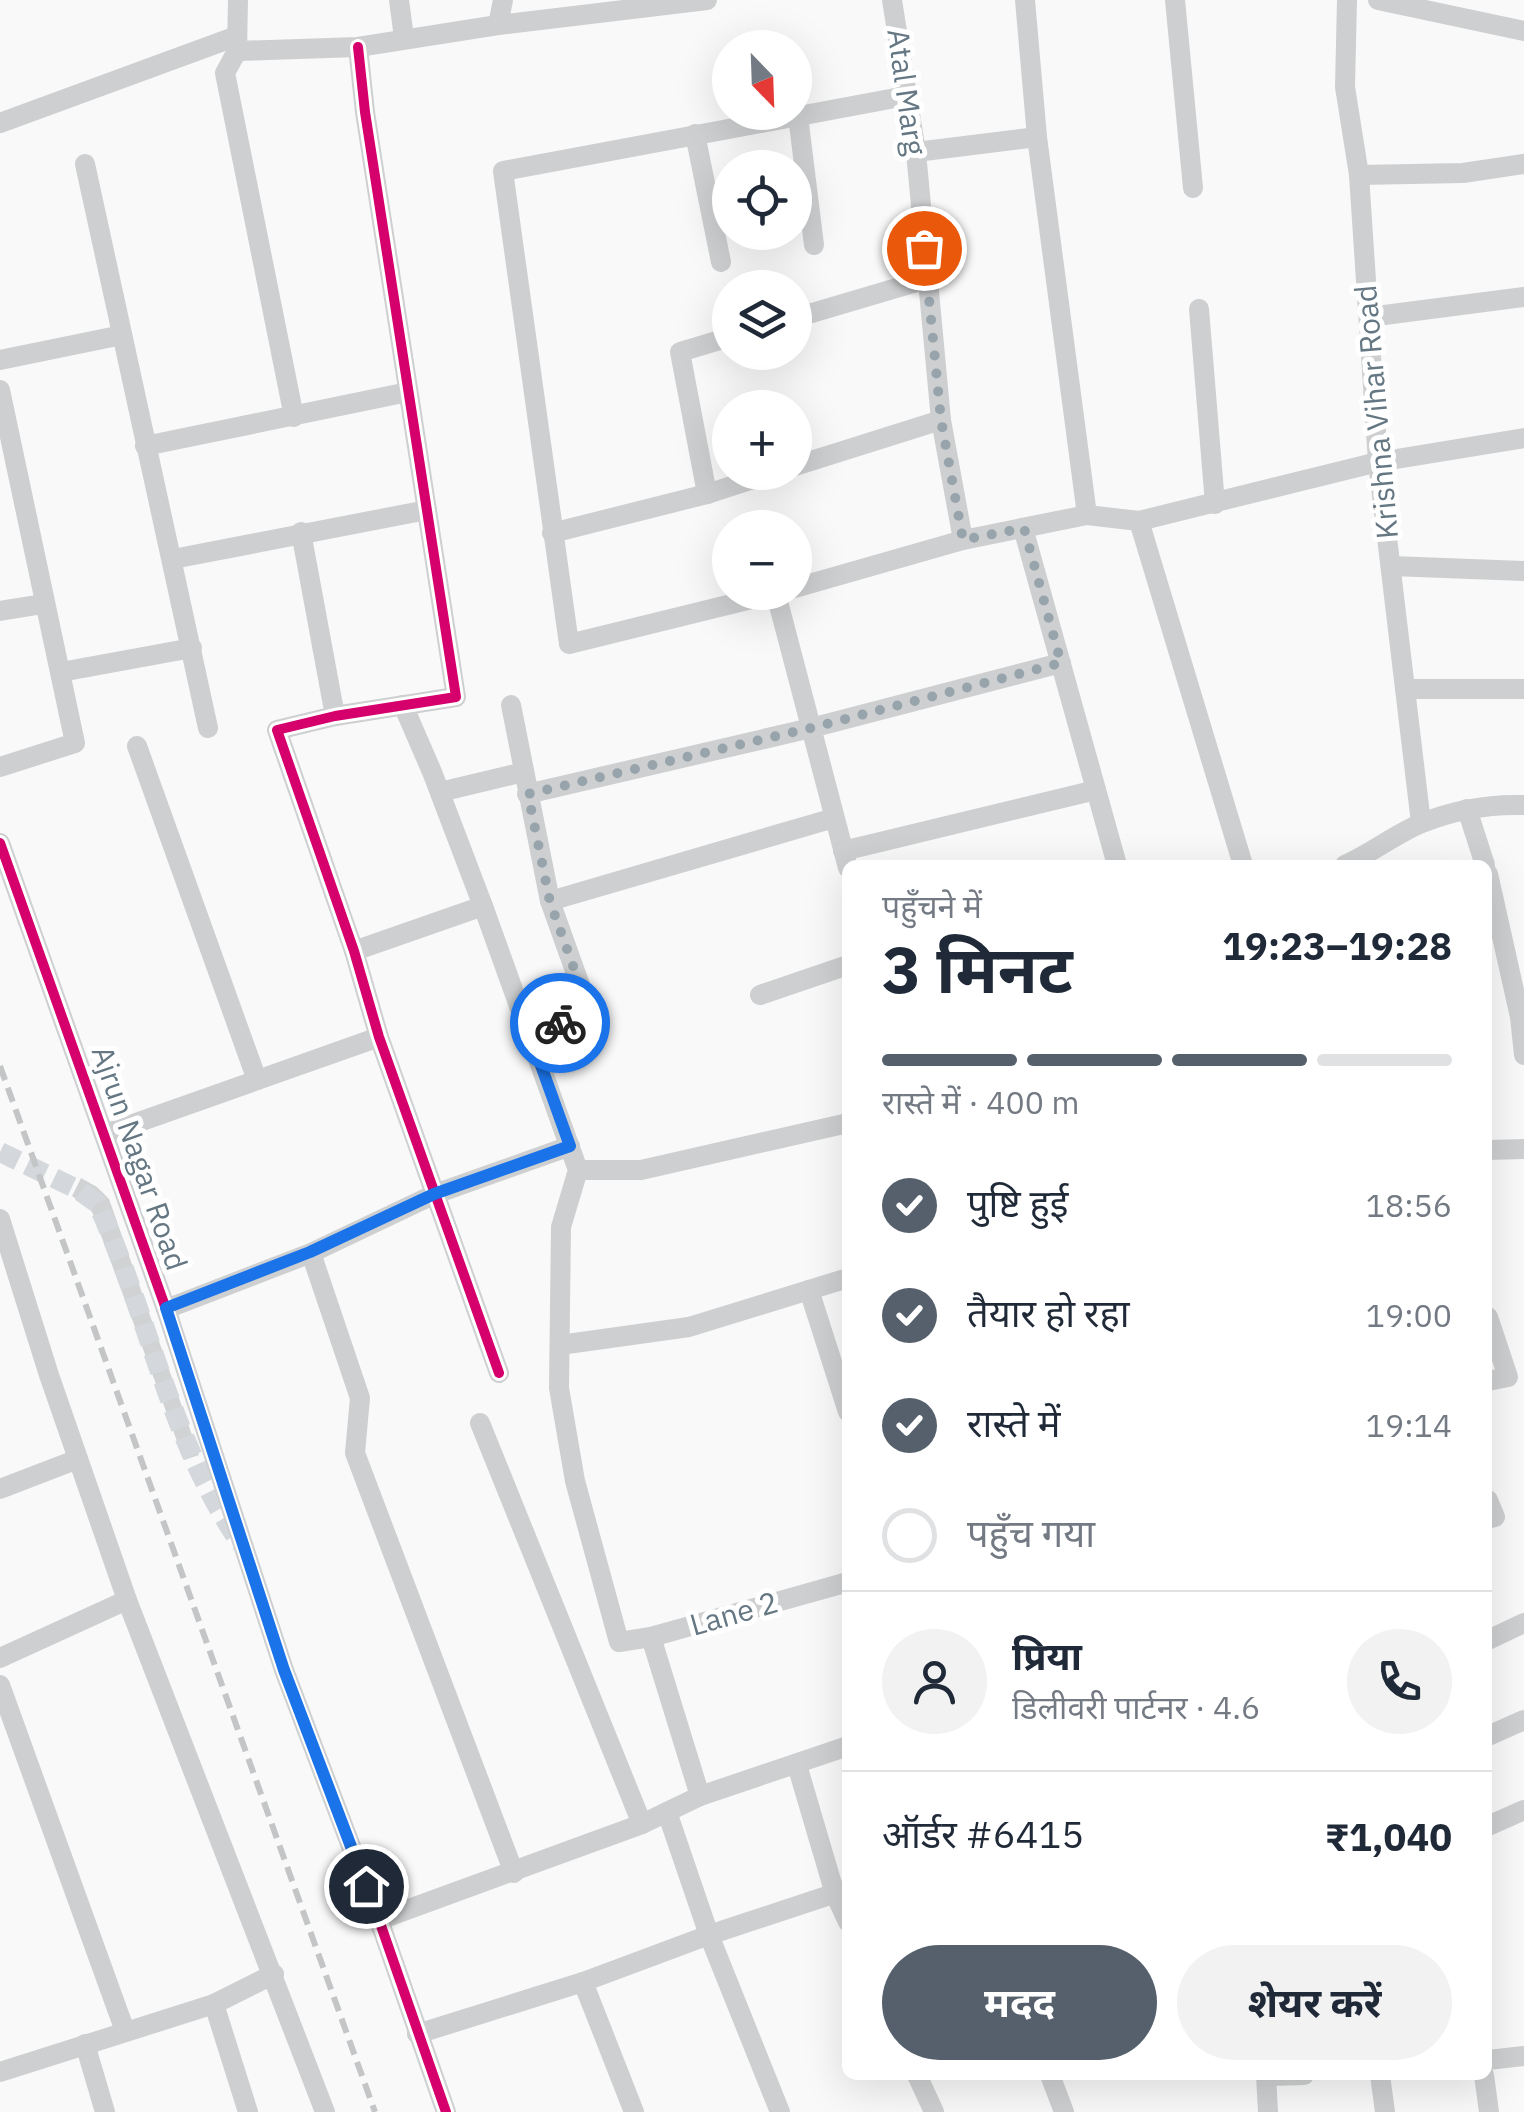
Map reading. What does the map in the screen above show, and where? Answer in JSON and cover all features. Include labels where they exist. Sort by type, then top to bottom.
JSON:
[{"type":"street","points":[[238,0],[237,44],[225,74],[294,418]]},
{"type":"street","points":[[399,0],[404,38]]},
{"type":"street","points":[[498,24],[502,0]]},
{"type":"street","points":[[0,123],[237,44],[358,47],[646,4],[706,0]]},
{"type":"street","name":"Atal Marg","points":[[892,0],[916,152],[941,420],[963,540]]},
{"type":"street","points":[[1025,0],[1037,137],[1087,516]]},
{"type":"street","points":[[1176,0],[1192,188]]},
{"type":"street","name":"Krishna Vihar Road","points":[[1347,0],[1345,87],[1359,175],[1378,462],[1421,823]]},
{"type":"street","points":[[1378,0],[1524,32]]},
{"type":"street","points":[[358,47],[456,697],[336,716],[277,730],[354,951],[378,1038],[499,1373]]},
{"type":"street","points":[[812,113],[906,96]]},
{"type":"street","points":[[712,609],[569,644],[502,172],[718,130]]},
{"type":"street","points":[[800,130],[814,245]]},
{"type":"street","points":[[695,134],[721,262]]},
{"type":"street","points":[[916,152],[1037,137]]},
{"type":"street","points":[[85,164],[208,728]]},
{"type":"street","points":[[1359,175],[1463,173],[1524,164]]},
{"type":"street","points":[[812,313],[927,279]]},
{"type":"street","points":[[1369,317],[1524,297]]},
{"type":"street","points":[[1199,309],[1216,504]]},
{"type":"street","points":[[0,360],[122,335]]},
{"type":"street","points":[[707,494],[680,352],[712,342]]},
{"type":"street","points":[[0,390],[74,743],[0,768]]},
{"type":"street","points":[[145,446],[408,392]]},
{"type":"street","points":[[812,461],[941,420]]},
{"type":"street","points":[[812,583],[963,540],[1087,516],[1139,521],[1378,462],[1524,438]]},
{"type":"street","points":[[552,533],[719,490]]},
{"type":"street","points":[[174,559],[427,510]]},
{"type":"street","points":[[1139,521],[1241,860]]},
{"type":"street","points":[[1024,528],[1116,860]]},
{"type":"street","points":[[301,532],[336,716]]},
{"type":"street","points":[[1390,566],[1524,571]]},
{"type":"street","points":[[0,611],[44,604]]},
{"type":"street","points":[[782,610],[845,860],[1096,790]]},
{"type":"street","points":[[62,672],[192,648]]},
{"type":"street","points":[[528,794],[811,728],[1061,663]]},
{"type":"street","points":[[1405,689],[1524,689]]},
{"type":"street","points":[[403,705],[483,906],[578,1170],[560,1227],[560,1345],[689,1328],[842,1280]]},
{"type":"street","points":[[511,705],[550,902],[580,985],[578,1018],[529,1032]]},
{"type":"street","points":[[137,746],[257,1080]]},
{"type":"street","points":[[440,792],[524,772]]},
{"type":"street","points":[[1356,860],[1421,823],[1500,804],[1524,805]]},
{"type":"street","points":[[1467,810],[1483,860]]},
{"type":"street","points":[[550,902],[834,818]]},
{"type":"street","name":"Ajrun Nagar Road","points":[[0,844],[166,1308],[284,1670],[379,1920],[446,2112]]},
{"type":"street","points":[[1492,891],[1522,1017],[1524,1055]]},
{"type":"street","points":[[354,951],[483,906]]},
{"type":"street","points":[[760,994],[842,967]]},
{"type":"street","points":[[106,1134],[378,1038]]},
{"type":"street","points":[[578,1170],[641,1170],[842,1125]]},
{"type":"street","points":[[166,1308],[310,1252],[434,1194],[570,1146]]},
{"type":"street","points":[[1492,1150],[1524,1150]]},
{"type":"street","points":[[0,1219],[8,1266],[127,1600],[326,2112]]},
{"type":"street","points":[[310,1252],[360,1398],[354,1453],[514,1873]]},
{"type":"street","points":[[809,1290],[842,1393]]},
{"type":"street","points":[[1492,1329],[1508,1377],[1492,1380]]},
{"type":"street","name":"Lane 2","points":[[560,1345],[559,1388],[575,1481],[619,1642],[651,1637],[842,1584]]},
{"type":"street","points":[[480,1423],[642,1824]]},
{"type":"street","points":[[0,1489],[78,1458]]},
{"type":"street","points":[[0,1658],[127,1600]]},
{"type":"street","points":[[1492,1638],[1524,1623]]},
{"type":"street","points":[[651,1637],[700,1796]]},
{"type":"street","points":[[0,1685],[126,2032]]},
{"type":"street","points":[[1492,1734],[1524,1720]]},
{"type":"street","points":[[379,1920],[642,1824],[700,1796],[842,1748]]},
{"type":"street","points":[[418,2034],[583,1982],[709,1934],[841,1892],[798,1766]]},
{"type":"street","points":[[1492,1824],[1524,1810]]},
{"type":"street","points":[[666,1812],[709,1934],[780,2112]]},
{"type":"street","points":[[0,2072],[214,2004],[274,1974]]},
{"type":"street","points":[[583,1982],[634,2112]]},
{"type":"street","points":[[214,2004],[248,2112]]},
{"type":"street","points":[[84,2044],[105,2112]]},
{"type":"street","points":[[1492,2060],[1524,2056]]},
{"type":"street","points":[[919,2080],[934,2112]]},
{"type":"street","points":[[1052,2080],[1064,2112]]},
{"type":"street","points":[[1245,2112],[1268,2111],[1266,2080]]},
{"type":"street","points":[[1381,2080],[1385,2112]]},
{"type":"street","points":[[1485,2080],[1489,2112]]},
{"type":"building","points":[[81,1178],[109,1199],[199,1455],[184,1460],[95,1219],[91,1210],[72,1196]]},
{"type":"tunnel","points":[[0,1152],[77,1189],[97,1203],[178,1421],[217,1505],[241,1544]]},
{"type":"railway","points":[[0,1066],[375,2112]]},
{"type":"cycle path","points":[[358,47],[456,697],[335,716],[277,730],[354,951],[379,1037],[499,1373]]},
{"type":"cycle path","points":[[0,843],[166,1309],[284,1670],[379,1920],[446,2112]]},
{"type":"way so far","points":[[560,1023],[578,1018],[580,985],[550,902],[528,794],[811,728],[1061,663],[1024,528],[963,540],[941,420],[924,248]]},
{"type":"route","points":[[366,1886],[284,1670],[166,1308],[310,1252],[434,1194],[570,1146],[529,1032],[560,1023]]}]
